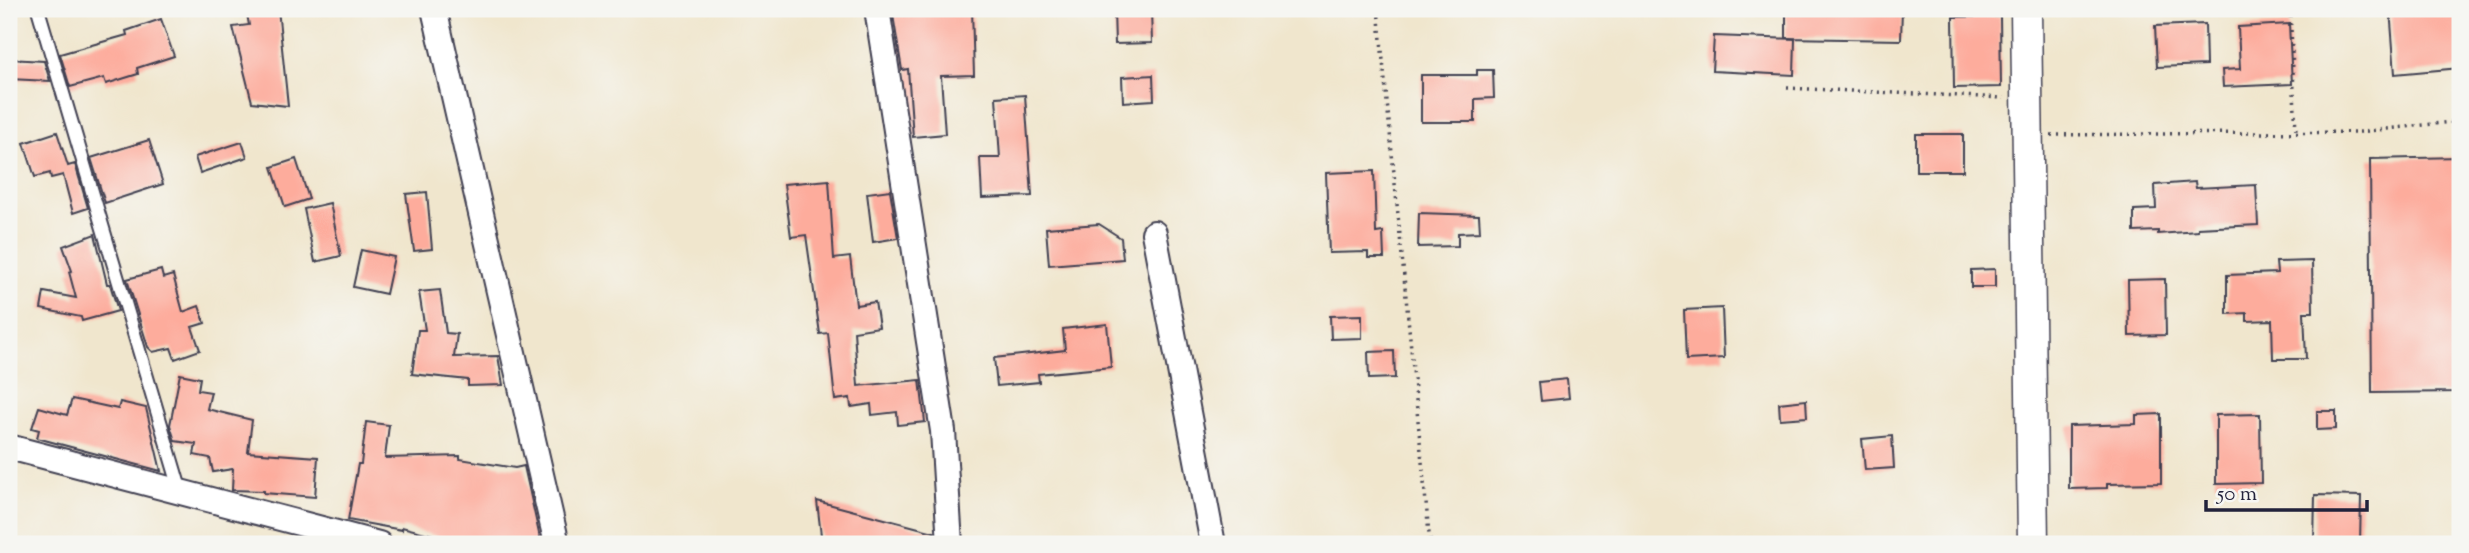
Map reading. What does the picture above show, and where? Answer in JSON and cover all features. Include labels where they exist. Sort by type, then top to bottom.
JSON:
[{"type":"street","points":[[434,9],[557,544]]},
{"type":"street","points":[[877,9],[943,431],[950,544]]},
{"type":"street","points":[[2026,9],[2033,544]]},
{"type":"street","points":[[1154,233],[1213,544]]},
{"type":"street","points":[[9,447],[379,544]]},
{"type":"lane","points":[[38,9],[181,493]]},
{"type":"path","points":[[1378,9],[1430,544]]},
{"type":"path","points":[[2290,9],[2296,132]]},
{"type":"path","points":[[1787,88],[2027,99]]},
{"type":"path","points":[[2028,136],[2360,132],[2460,121]]},
{"type":"building","points":[[246,9],[278,9],[288,106],[252,102],[233,27],[249,25]]},
{"type":"building","points":[[892,9],[972,9],[974,75],[941,76],[945,134],[913,137],[908,69],[902,70]]},
{"type":"building","points":[[1114,9],[1151,9],[1152,43],[1115,44]]},
{"type":"building","points":[[1786,9],[1902,9],[1901,40],[1786,38]]},
{"type":"building","points":[[2390,9],[2460,9],[2460,68],[2395,74]]},
{"type":"building","points":[[2000,16],[2001,87],[1954,88],[1953,17]]},
{"type":"building","points":[[161,19],[174,56],[137,68],[138,74],[106,84],[104,78],[70,87],[60,54],[127,35],[126,31]]},
{"type":"building","points":[[2205,24],[2206,65],[2157,67],[2155,26]]},
{"type":"building","points":[[2289,24],[2292,84],[2223,87],[2222,70],[2240,69],[2238,27]]},
{"type":"building","points":[[1714,36],[1795,39],[1794,75],[1712,71]]},
{"type":"building","points":[[9,59],[44,61],[50,81],[9,79]]},
{"type":"building","points":[[1477,70],[1493,70],[1494,98],[1475,99],[1475,122],[1421,122],[1421,75],[1477,75]]},
{"type":"building","points":[[1153,75],[1154,100],[1123,102],[1122,77]]},
{"type":"building","points":[[1025,95],[1032,196],[982,198],[980,158],[1000,158],[996,97]]},
{"type":"building","points":[[57,132],[68,166],[75,164],[88,208],[73,213],[63,175],[51,178],[50,173],[35,177],[24,143]]},
{"type":"building","points":[[1916,134],[1963,134],[1963,171],[1916,171]]},
{"type":"building","points":[[149,140],[163,184],[105,203],[91,158]]},
{"type":"building","points":[[242,142],[247,157],[200,173],[195,157]]},
{"type":"building","points":[[2460,157],[2460,392],[2372,393],[2370,159]]},
{"type":"building","points":[[296,159],[309,199],[285,207],[272,167]]},
{"type":"building","points":[[1374,171],[1376,233],[1383,232],[1384,258],[1368,258],[1368,252],[1329,253],[1326,173]]},
{"type":"building","points":[[829,180],[834,259],[850,257],[856,305],[875,302],[879,327],[854,331],[858,386],[920,380],[925,422],[898,425],[897,412],[872,415],[871,404],[851,407],[850,398],[835,400],[828,333],[820,334],[806,235],[791,237],[784,184]]},
{"type":"building","points":[[2195,182],[2196,188],[2256,185],[2258,225],[2198,228],[2198,231],[2158,234],[2158,231],[2134,232],[2134,210],[2156,209],[2155,185]]},
{"type":"building","points":[[890,190],[898,238],[873,242],[867,193]]},
{"type":"building","points":[[427,192],[432,249],[414,251],[406,194]]},
{"type":"building","points":[[330,203],[341,256],[315,262],[304,209]]},
{"type":"building","points":[[1419,213],[1479,215],[1480,232],[1458,233],[1458,246],[1418,247]]},
{"type":"building","points":[[1099,224],[1121,238],[1123,259],[1049,265],[1046,228]]},
{"type":"building","points":[[95,234],[107,284],[110,284],[118,311],[82,321],[81,317],[41,309],[44,292],[76,298],[69,272],[72,271],[63,246]]},
{"type":"building","points":[[361,250],[394,257],[386,294],[353,287]]},
{"type":"building","points":[[2312,261],[2313,312],[2304,312],[2306,359],[2273,359],[2272,320],[2247,321],[2247,313],[2227,314],[2227,275],[2277,273],[2276,262]]},
{"type":"building","points":[[1995,269],[1995,287],[1971,287],[1971,270]]},
{"type":"building","points":[[161,270],[163,278],[173,275],[183,312],[199,306],[205,323],[192,327],[200,350],[175,359],[171,348],[153,352],[148,347],[127,279]]},
{"type":"building","points":[[2165,279],[2166,335],[2129,336],[2128,280]]},
{"type":"building","points":[[440,290],[446,333],[457,334],[454,357],[498,356],[503,385],[468,386],[468,380],[412,374],[418,330],[425,330],[419,292]]},
{"type":"building","points":[[1722,308],[1724,358],[1686,360],[1684,310]]},
{"type":"building","points":[[1362,315],[1362,338],[1331,339],[1330,316]]},
{"type":"building","points":[[1107,324],[1111,367],[1038,374],[1039,382],[997,386],[994,358],[1065,350],[1063,329]]},
{"type":"building","points":[[1394,351],[1395,378],[1369,379],[1368,352]]},
{"type":"building","points":[[180,374],[200,378],[198,390],[211,392],[207,409],[252,420],[248,452],[318,457],[315,497],[232,490],[233,469],[213,472],[210,458],[194,455],[196,444],[175,441],[170,425]]},
{"type":"building","points":[[1567,379],[1569,398],[1541,401],[1539,382]]},
{"type":"building","points":[[72,399],[118,409],[120,402],[146,408],[161,471],[37,438],[39,430],[32,428],[39,407],[67,415]]},
{"type":"building","points":[[1806,400],[1807,417],[1780,419],[1779,403]]},
{"type":"building","points":[[2317,411],[2336,411],[2336,429],[2317,430]]},
{"type":"building","points":[[2161,414],[2161,483],[2107,484],[2107,488],[2069,489],[2069,426],[2136,424],[2136,415]]},
{"type":"building","points":[[2260,414],[2261,483],[2216,484],[2216,415]]},
{"type":"building","points":[[366,422],[389,425],[385,458],[460,456],[460,459],[515,468],[524,466],[540,538],[539,544],[468,544],[402,527],[402,530],[348,520],[358,464],[361,464]]},
{"type":"building","points":[[1892,436],[1894,468],[1865,470],[1862,439]]},
{"type":"building","points":[[2315,495],[2361,496],[2360,544],[2314,544]]},
{"type":"building","points":[[817,501],[934,532],[935,544],[822,544]]}]
